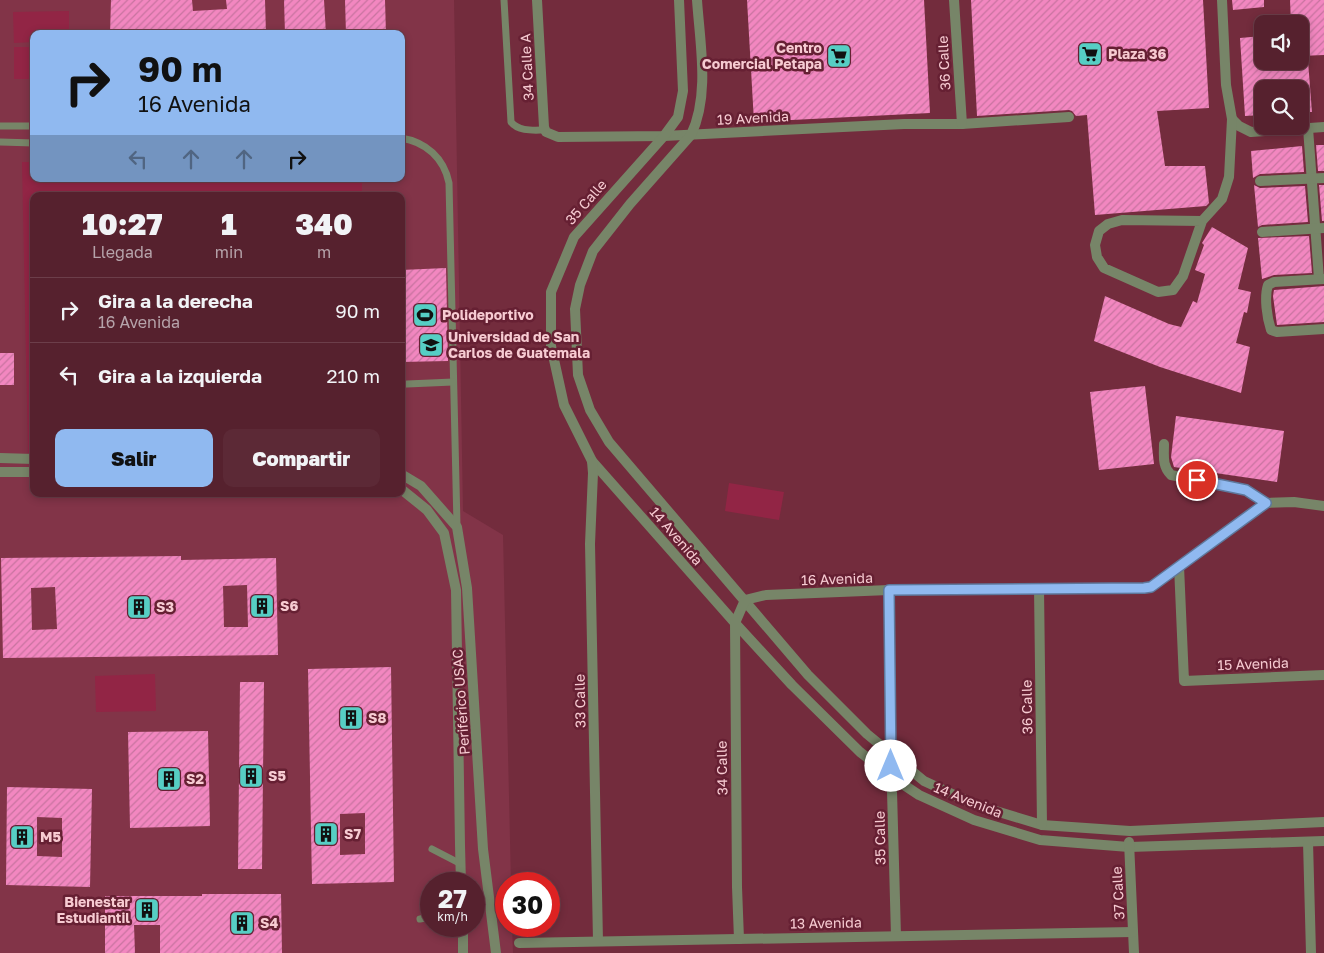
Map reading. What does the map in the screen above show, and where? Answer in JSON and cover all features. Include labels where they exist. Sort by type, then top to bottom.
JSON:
[{"type":"street","name":"34 Calle A","points":[[537,0],[543,121],[546,131]]},
{"type":"street","name":"35 Calle","points":[[592,461],[564,405],[550,346],[551,292],[574,237],[664,136],[678,117],[683,91],[679,0]]},
{"type":"street","points":[[691,135],[697,122],[703,92],[697,0]]},
{"type":"street","name":"36 Calle","points":[[954,0],[962,124]]},
{"type":"street","points":[[1202,222],[1122,220],[1108,224],[1099,232],[1095,245],[1097,257],[1104,268],[1118,275],[1158,292],[1173,290],[1183,276],[1202,222],[1222,199],[1230,176],[1232,119],[1226,85],[1222,0]]},
{"type":"street","name":"19 Avenida","points":[[546,131],[558,137],[664,136],[904,124],[962,124],[1069,117]]},
{"type":"street","points":[[1232,119],[1239,126],[1254,132]]},
{"type":"street","points":[[1309,128],[1324,127]]},
{"type":"street","name":"14 Avenida","points":[[691,135],[630,204],[594,251],[580,285],[575,310],[578,376],[590,410],[608,442],[808,675],[867,734],[924,780],[976,805],[1042,825],[1130,832],[1324,822]]},
{"type":"street","points":[[1309,135],[1312,179],[1320,228],[1321,279],[1274,282],[1268,285],[1266,291],[1271,330],[1277,332],[1324,329]]},
{"type":"street","points":[[1260,181],[1324,178]]},
{"type":"street","points":[[1262,232],[1320,228]]},
{"type":"street","points":[[1164,444],[1164,462],[1166,470],[1171,474],[1246,490],[1266,503],[1294,502],[1324,506]]},
{"type":"street","points":[[0,458],[30,458]]},
{"type":"street","name":"14 Avenida","points":[[592,461],[735,624],[820,712],[860,752],[892,777],[920,795],[974,820],[1040,840],[1129,847],[1324,841]]},
{"type":"street","name":"33 Calle","points":[[592,461],[594,473],[590,544],[598,941]]},
{"type":"street","points":[[0,472],[30,472]]},
{"type":"street","points":[[405,476],[421,486],[457,527]]},
{"type":"street","name":"Periférico USAC","points":[[405,492],[427,510],[444,533],[456,590],[461,872]]},
{"type":"street","name":"16 Avenida","points":[[745,600],[766,595],[889,590],[1151,587],[1266,503]]},
{"type":"street","name":"Periférico USAC","points":[[457,527],[467,588],[483,849],[496,953]]},
{"type":"street","name":"15 Avenida","points":[[1179,566],[1184,681],[1324,675]]},
{"type":"street","name":"36 Calle","points":[[1038,588],[1042,825]]},
{"type":"street","name":"35 Calle","points":[[889,590],[896,936]]},
{"type":"street","name":"34 Calle","points":[[739,939],[735,624],[745,600]]},
{"type":"street","name":"37 Calle","points":[[1130,832],[1134,953]]},
{"type":"street","points":[[1308,842],[1311,953]]},
{"type":"street","name":"13 Avenida","points":[[519,943],[1133,932]]},
{"type":"street","points":[[463,937],[463,953]]},
{"type":"lane","points":[[504,0],[511,122],[521,129],[546,131]]},
{"type":"lane","points":[[0,126],[30,126]]},
{"type":"lane","points":[[405,139],[413,140],[434,153],[448,176],[457,527]]},
{"type":"lane","points":[[0,142],[30,143]]},
{"type":"lane","points":[[407,384],[453,382]]},
{"type":"lane","points":[[432,849],[460,864]]},
{"type":"shaded area","name":"Universidad de San Carlos de Guatemala","points":[[0,0],[454,0],[463,511],[503,535],[511,872],[495,872],[495,937],[512,937],[513,953],[0,953]]},
{"type":"shaded area","points":[[69,11],[69,30],[30,30],[30,42],[14,43],[13,12]]},
{"type":"shaded area","points":[[14,47],[30,47],[30,79],[14,79]]},
{"type":"shaded area","points":[[22,162],[30,162],[30,182],[362,182],[362,192],[30,192],[30,453],[28,453]]},
{"type":"shaded area","points":[[729,483],[784,492],[779,520],[725,511]]},
{"type":"shaded area","points":[[155,674],[156,711],[96,712],[95,676]]},
{"type":"building","points":[[111,0],[192,0],[193,11],[227,9],[226,0],[265,0],[266,30],[110,30]]},
{"type":"building","points":[[284,0],[324,0],[326,30],[285,30]]},
{"type":"building","points":[[345,0],[385,0],[386,30],[346,30]]},
{"type":"building","name":"Centro Comercial Petapa","points":[[747,0],[924,0],[930,113],[754,122]]},
{"type":"building","name":"Plaza 36","points":[[971,0],[1203,0],[1209,108],[1157,111],[1165,166],[1205,166],[1209,203],[1206,206],[1095,215],[1087,115],[1076,116],[1069,110],[977,116]]},
{"type":"building","points":[[1232,0],[1264,0],[1264,7],[1233,10]]},
{"type":"building","points":[[1290,0],[1324,0],[1324,55],[1309,56],[1309,15],[1291,15]]},
{"type":"building","points":[[1254,37],[1254,70],[1309,70],[1312,112],[1309,112],[1309,80],[1254,80],[1254,115],[1245,116],[1240,38]]},
{"type":"building","points":[[1316,145],[1324,145],[1324,171],[1318,171]]},
{"type":"building","points":[[1302,146],[1304,172],[1260,174],[1253,178],[1251,151]]},
{"type":"building","points":[[1254,185],[1260,188],[1305,186],[1308,222],[1262,225],[1258,227]]},
{"type":"building","points":[[1319,185],[1324,185],[1324,221],[1322,221]]},
{"type":"building","points":[[1212,227],[1248,248],[1238,289],[1251,292],[1247,313],[1244,312],[1236,343],[1250,347],[1241,393],[1160,367],[1094,341],[1105,296],[1169,324],[1181,327],[1193,301],[1197,303],[1205,274],[1195,270],[1204,245],[1202,243]]},
{"type":"building","points":[[1309,236],[1312,273],[1274,275],[1262,279],[1258,238]]},
{"type":"building","name":"Polideportivo","points":[[446,268],[448,361],[405,362],[405,270]]},
{"type":"building","points":[[1324,286],[1324,322],[1277,325],[1273,296],[1274,290]]},
{"type":"building","points":[[0,353],[14,353],[14,385],[0,385]]},
{"type":"building","points":[[1145,386],[1154,464],[1099,470],[1090,392]]},
{"type":"building","points":[[1176,416],[1284,431],[1277,482],[1174,467],[1171,457]]},
{"type":"building","points":[[181,556],[181,560],[276,558],[278,655],[3,658],[1,558]],"holes":[[[247,585],[248,627],[224,627],[223,586]],[[55,587],[57,629],[32,630],[31,588]]]},
{"type":"building","points":[[391,667],[394,882],[312,884],[308,669]],"holes":[[[365,813],[365,854],[340,855],[340,814]]]},
{"type":"building","name":"S5","points":[[240,682],[264,682],[262,869],[238,869]]},
{"type":"building","name":"S2","points":[[208,731],[210,826],[130,828],[128,732]]},
{"type":"building","name":"M5","points":[[7,787],[92,789],[90,887],[6,885]],"holes":[[[37,817],[62,818],[62,857],[37,856]]]},
{"type":"building","points":[[202,894],[281,894],[282,953],[160,953],[160,925],[134,925],[135,953],[105,953],[105,896],[202,896]]},
{"type":"place","name":"Plaza 36","points":[[1090,54]]},
{"type":"place","name":"Centro Comercial Petapa","points":[[839,56]]},
{"type":"place","name":"Polideportivo","points":[[425,315]]},
{"type":"place","name":"Universidad de San Carlos de Guatemala","points":[[431,345]]},
{"type":"place","name":"S6","points":[[262,606]]},
{"type":"place","name":"S3","points":[[139,607]]},
{"type":"place","name":"S8","points":[[351,718]]},
{"type":"place","name":"S5","points":[[251,776]]},
{"type":"place","name":"S2","points":[[169,779]]},
{"type":"place","name":"S7","points":[[326,834]]},
{"type":"place","name":"M5","points":[[22,837]]},
{"type":"place","name":"Bienestar Estudiantil","points":[[147,910]]},
{"type":"place","name":"S4","points":[[242,923]]},
{"type":"route","points":[[891,766],[889,590],[1151,587],[1266,503],[1246,490],[1197,480]]}]
